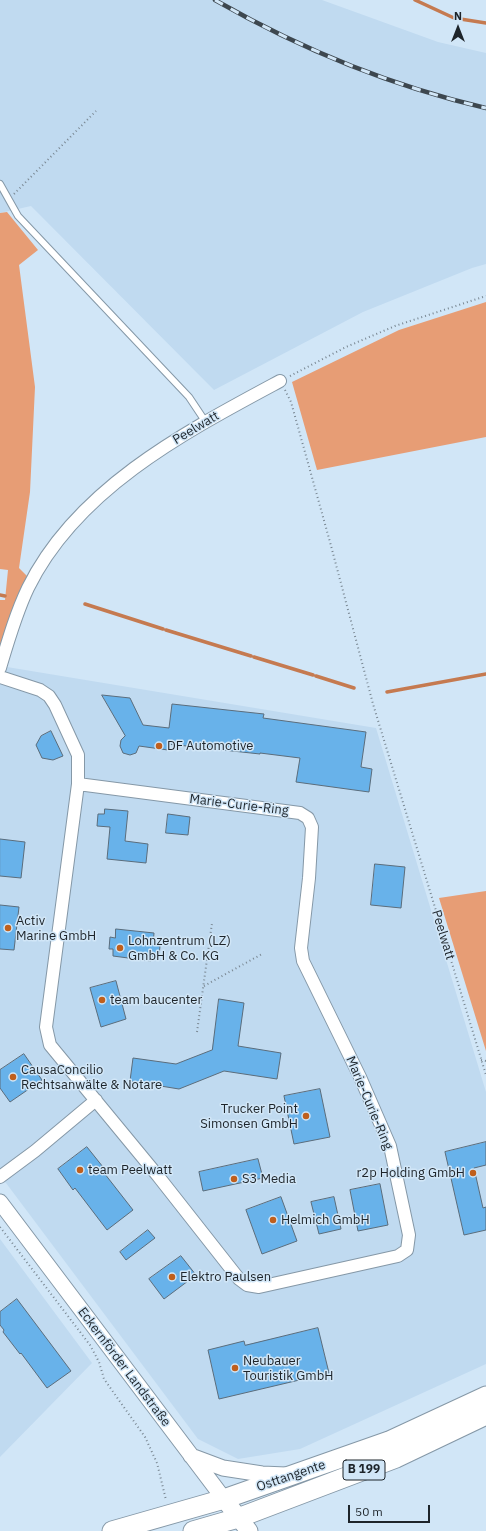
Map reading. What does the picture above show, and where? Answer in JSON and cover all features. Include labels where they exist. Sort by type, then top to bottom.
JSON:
[{"type":"main road","name":"Osttangente","points":[[112,1531],[224,1499],[389,1441],[486,1396]]},
{"type":"main road","name":"Osttangente","points":[[193,1531],[244,1524],[396,1458],[486,1415]]},
{"type":"main road","name":"Eckernförder Landstraße","points":[[224,1499],[244,1524]]},
{"type":"street","name":"Peelwatt","points":[[0,668],[16,616],[28,587],[60,537],[92,504],[127,474],[156,452],[205,421],[282,384]]},
{"type":"street","name":"Marie-Curie-Ring","points":[[0,678],[40,690],[49,696],[55,705],[78,754],[78,784],[46,1027],[50,1045],[158,1176],[239,1279],[247,1285],[259,1287],[398,1256],[407,1250],[409,1235],[390,1146],[360,1077],[303,960],[301,948],[309,878],[312,828],[308,818],[300,813],[78,784]]},
{"type":"street","points":[[0,1177],[35,1151],[96,1100]]},
{"type":"street","name":"Eckernförder Landstraße","points":[[0,1202],[224,1499]]},
{"type":"street","points":[[191,1456],[223,1468],[262,1474],[292,1475]]},
{"type":"lane","points":[[0,184],[18,216],[189,397],[205,421]]},
{"type":"path","points":[[8,199],[96,111]]},
{"type":"path","points":[[282,384],[346,347],[388,329],[486,296]]},
{"type":"path","name":"Peelwatt","points":[[282,384],[291,402],[373,704],[486,1075]]},
{"type":"path","points":[[197,1032],[212,924]]},
{"type":"path","points":[[204,986],[262,954]]},
{"type":"path","points":[[481,1060],[486,1060]]},
{"type":"path","points":[[0,1227],[90,1345],[99,1362],[104,1379],[145,1437],[157,1463],[167,1504]]},
{"type":"shaded area","points":[[0,0],[322,0],[438,42],[486,53],[486,264],[472,268],[363,312],[214,390],[31,206],[0,213]]},
{"type":"shaded area","points":[[7,212],[38,250],[19,265],[35,387],[30,492],[19,568],[27,576],[0,648],[0,600],[5,600],[8,570],[0,569],[0,213]]},
{"type":"shaded area","points":[[486,302],[486,437],[317,470],[292,382],[399,330]]},
{"type":"shaded area","points":[[7,667],[376,728],[486,1092],[486,1364],[300,1449],[238,1459],[198,1439],[0,1175],[0,677],[1,673]]},
{"type":"shaded area","points":[[486,891],[486,1051],[439,898]]},
{"type":"shaded area","points":[[0,1239],[92,1363],[0,1457]]},
{"type":"building","points":[[102,695],[130,698],[143,725],[169,728],[172,704],[264,714],[263,718],[366,732],[361,767],[372,769],[369,792],[296,782],[300,758],[168,744],[168,750],[139,746],[136,753],[130,755],[123,753],[120,746],[121,740],[125,736]]},
{"type":"building","points":[[51,731],[63,756],[53,760],[42,758],[36,745],[41,736]]},
{"type":"building","points":[[105,809],[128,811],[125,841],[148,844],[146,863],[107,859],[110,827],[97,826],[98,814],[104,814]]},
{"type":"building","points":[[168,814],[190,817],[188,835],[166,833]]},
{"type":"building","points":[[0,839],[25,842],[21,878],[0,876]]},
{"type":"building","points":[[375,864],[405,867],[401,908],[371,905]]},
{"type":"building","name":"Activ Marine GmbH","points":[[0,905],[19,907],[14,950],[0,949]]},
{"type":"building","points":[[116,929],[154,933],[153,945],[160,946],[159,956],[152,956],[151,961],[113,956],[113,949],[109,949],[110,937],[115,938]]},
{"type":"building","points":[[116,981],[126,1019],[101,1027],[90,988]]},
{"type":"building","points":[[219,999],[244,1003],[238,1046],[281,1053],[277,1079],[224,1071],[179,1089],[130,1081],[133,1058],[176,1064],[212,1050]]},
{"type":"building","points":[[24,1054],[42,1080],[10,1102],[0,1088],[0,1070]]},
{"type":"building","points":[[320,1089],[330,1137],[294,1144],[284,1096]]},
{"type":"building","points":[[486,1142],[486,1165],[474,1168],[483,1208],[486,1207],[486,1230],[464,1235],[445,1152]]},
{"type":"building","points":[[87,1147],[103,1167],[101,1169],[133,1210],[107,1230],[75,1188],[73,1190],[58,1169]]},
{"type":"building","points":[[258,1159],[263,1178],[203,1191],[199,1172]]},
{"type":"building","points":[[380,1184],[388,1225],[358,1231],[350,1190]]},
{"type":"building","points":[[281,1197],[297,1241],[262,1254],[246,1210]]},
{"type":"building","points":[[334,1197],[341,1229],[319,1234],[311,1202]]},
{"type":"building","points":[[148,1230],[155,1238],[126,1260],[120,1252]]},
{"type":"building","points":[[181,1256],[196,1275],[164,1299],[149,1279]]},
{"type":"building","points":[[17,1299],[71,1371],[47,1388],[3,1332],[4,1330],[0,1325],[0,1312]]},
{"type":"building","points":[[318,1328],[329,1373],[219,1399],[208,1350],[244,1341],[245,1345]]},
{"type":"waterway","points":[[415,0],[454,18],[486,23]]},
{"type":"waterway","points":[[0,595],[5,596]]},
{"type":"waterway","points":[[85,604],[163,629]]},
{"type":"waterway","points":[[166,630],[251,656]]},
{"type":"waterway","points":[[254,657],[313,675]]},
{"type":"waterway","points":[[387,692],[486,674]]},
{"type":"waterway","points":[[316,676],[354,688]]},
{"type":"railway","points":[[215,0],[279,34],[346,64],[415,89],[486,108]]},
{"type":"place","name":"DF Automotive","points":[[159,746]]},
{"type":"place","name":"Activ Marine GmbH","points":[[8,928]]},
{"type":"place","name":"Lohnzentrum (LZ) GmbH & Co. KG","points":[[120,948]]},
{"type":"place","name":"team baucenter","points":[[102,1000]]},
{"type":"place","name":"CausaConcilio Rechtsanwälte & Notare","points":[[13,1077]]},
{"type":"place","name":"Trucker Point Simonsen GmbH","points":[[306,1116]]},
{"type":"place","name":"team Peelwatt","points":[[80,1170]]},
{"type":"place","name":"r2p Holding GmbH","points":[[473,1173]]},
{"type":"place","name":"S3 Media","points":[[234,1179]]},
{"type":"place","name":"Helmich GmbH","points":[[273,1220]]},
{"type":"place","name":"Elektro Paulsen","points":[[172,1277]]},
{"type":"place","name":"Neubauer Touristik GmbH","points":[[235,1368]]}]
